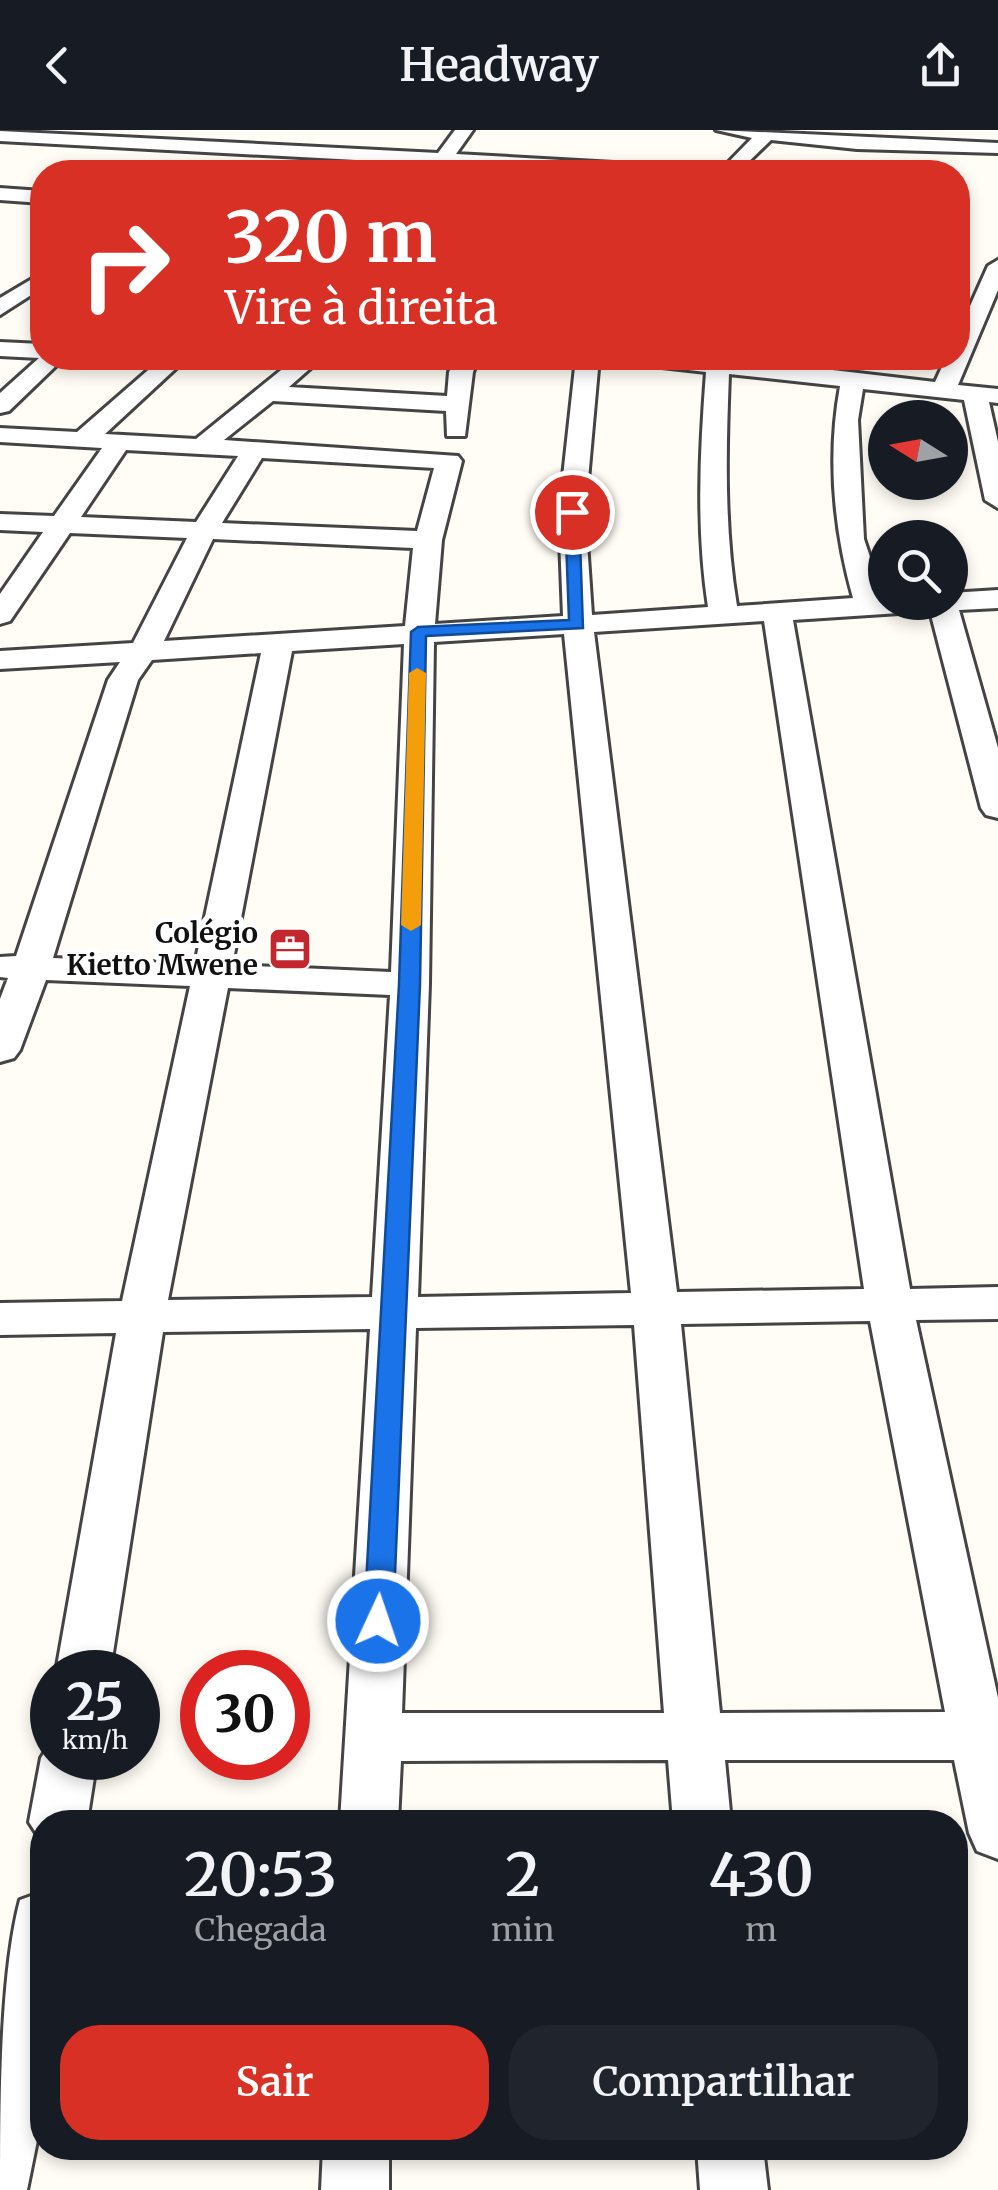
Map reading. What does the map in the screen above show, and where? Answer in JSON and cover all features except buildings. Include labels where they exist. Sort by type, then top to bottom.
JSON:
[{"type":"street","points":[[193,145],[221,130]]},
{"type":"street","points":[[443,159],[464,130]]},
{"type":"street","points":[[725,130],[857,144],[993,148]]},
{"type":"street","points":[[840,160],[874,130]]},
{"type":"street","points":[[974,130],[993,148]]},
{"type":"street","points":[[280,152],[306,133]]},
{"type":"street","points":[[349,153],[372,133]]},
{"type":"street","points":[[740,160],[767,133]]},
{"type":"street","points":[[14,134],[102,146],[193,145],[460,160]]},
{"type":"street","points":[[532,160],[540,145]]},
{"type":"street","points":[[936,160],[942,146]]},
{"type":"street","points":[[0,194],[30,196]]},
{"type":"street","points":[[970,330],[998,266]]},
{"type":"street","points":[[0,275],[30,278]]},
{"type":"street","points":[[0,308],[30,287]]},
{"type":"street","points":[[0,349],[30,350]]},
{"type":"street","points":[[0,406],[39,370]]},
{"type":"street","points":[[83,440],[161,370]]},
{"type":"street","points":[[201,448],[295,370]]},
{"type":"street","points":[[369,1810],[410,984],[418,632],[428,540],[449,461],[462,370]]},
{"type":"street","points":[[587,370],[572,512],[578,624],[656,1309],[701,1810]]},
{"type":"street","points":[[717,370],[714,553],[724,616]]},
{"type":"street","points":[[835,370],[853,378],[987,395],[998,500]]},
{"type":"street","points":[[944,390],[953,370]]},
{"type":"street","points":[[853,378],[846,420],[850,538],[868,600]]},
{"type":"street","points":[[266,393],[457,404]]},
{"type":"street","points":[[0,435],[449,461]]},
{"type":"street","points":[[0,616],[119,442]]},
{"type":"street","points":[[0,1050],[16,968],[123,680],[161,623],[204,532],[254,451]]},
{"type":"street","points":[[0,522],[428,540]]},
{"type":"street","points":[[968,601],[998,600]]},
{"type":"street","points":[[0,660],[278,640],[868,607]]},
{"type":"street","points":[[777,613],[890,1306],[989,1737],[998,1833]]},
{"type":"street","points":[[945,620],[998,808]]},
{"type":"street","points":[[87,1650],[142,1316],[278,640]]},
{"type":"street","points":[[16,968],[410,984]]},
{"type":"street","points":[[0,1319],[998,1303]]},
{"type":"street","points":[[372,1737],[989,1737]]},
{"type":"street","points":[[60,1810],[65,1780]]},
{"type":"street","points":[[0,2175],[30,1992]]},
{"type":"street","points":[[354,2190],[355,2160]]},
{"type":"street","points":[[731,2160],[734,2190]]},
{"type":"slow traffic","points":[[411,925],[417,673]]},
{"type":"place","name":"Colégio Kietto Mwene","points":[[290,949]]},
{"type":"route","points":[[378,1621],[410,984],[418,632],[578,624],[572,512]]}]
